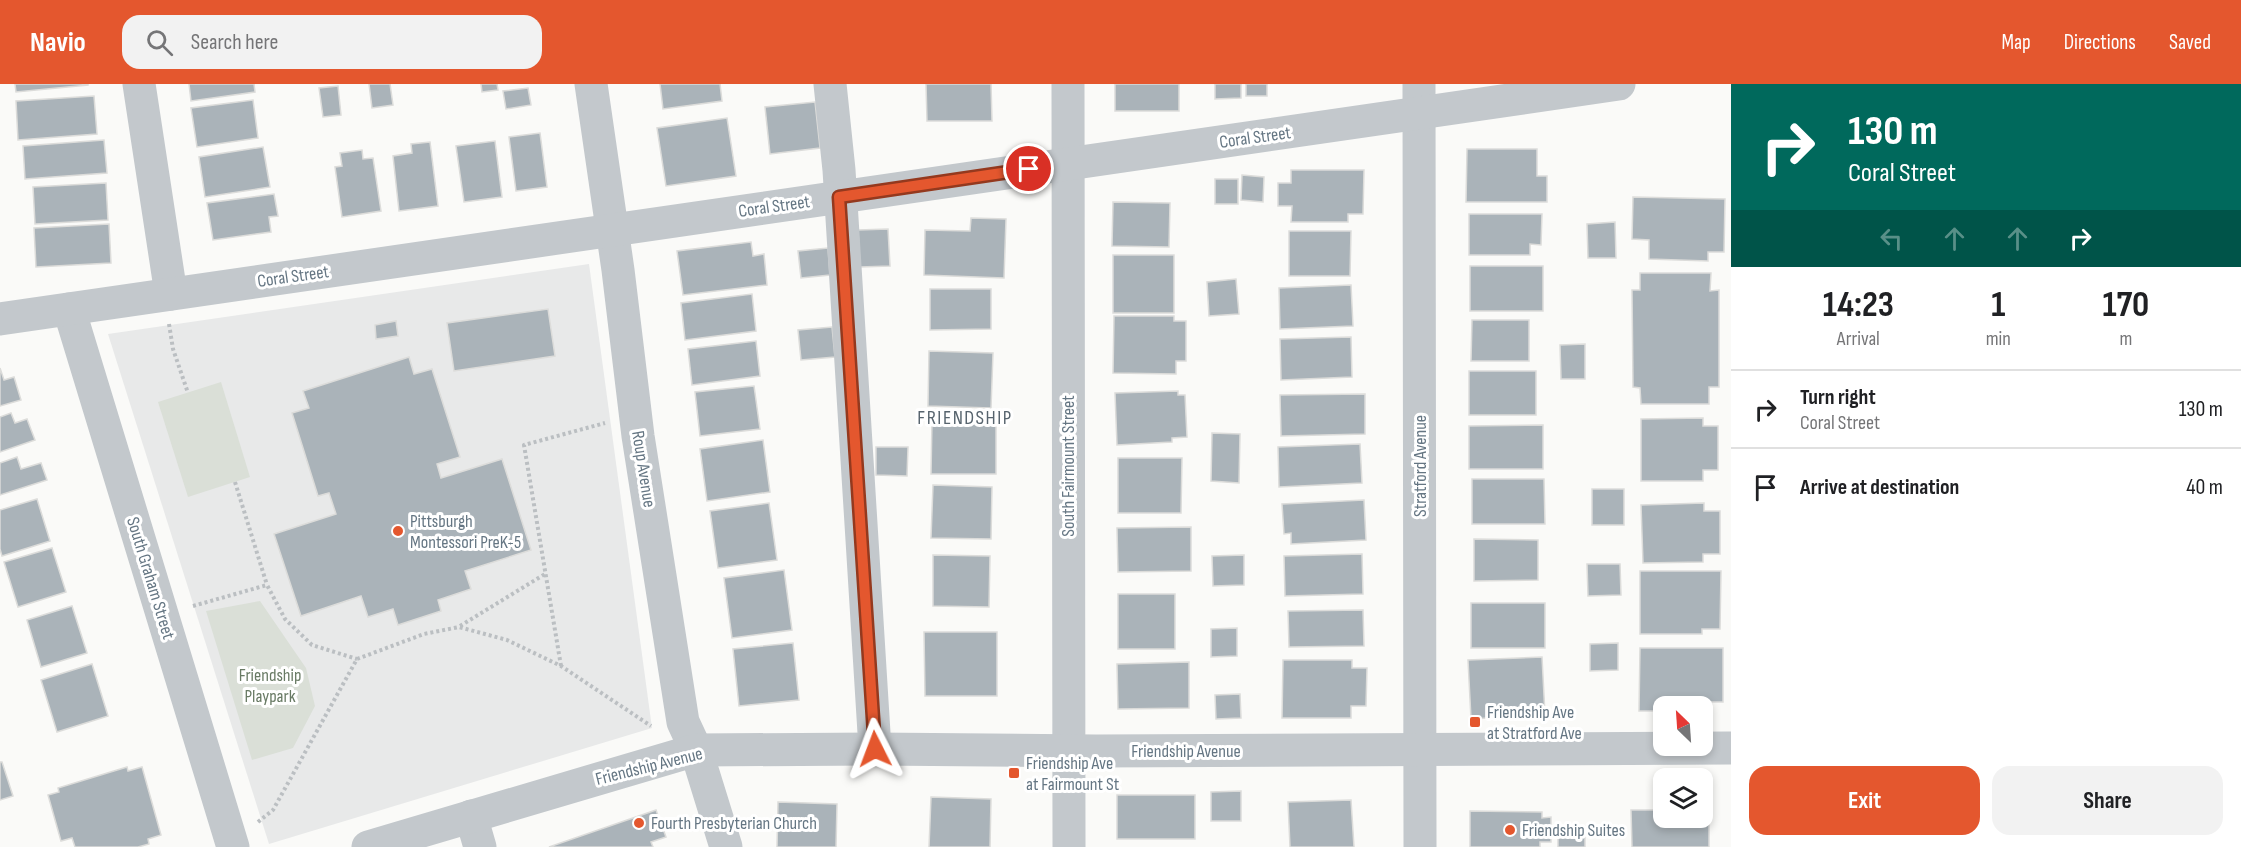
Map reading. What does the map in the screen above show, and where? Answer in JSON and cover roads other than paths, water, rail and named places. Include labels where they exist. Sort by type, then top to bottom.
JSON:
[{"type":"street","points":[[139,84],[170,307]]},
{"type":"street","name":"Roup Avenue","points":[[591,84],[638,436],[682,722],[696,750],[726,847]]},
{"type":"street","points":[[830,84],[839,170],[875,749]]},
{"type":"street","name":"South Fairmount Street","points":[[1068,84],[1069,847]]},
{"type":"street","name":"Coral Street","points":[[0,319],[69,309],[170,307],[611,230],[1068,164],[1419,98],[1619,84]]},
{"type":"street","name":"Stratford Avenue","points":[[1419,98],[1420,847]]},
{"type":"street","name":"South Graham Street","points":[[69,309],[244,836]]},
{"type":"street","name":"Friendship Avenue","points":[[368,847],[696,750],[1731,748]]},
{"type":"street","points":[[471,816],[480,847]]},
{"type":"place","name":"Pittsburgh Montessori PreK-5","points":[[398,531]]},
{"type":"place","name":"Friendship Ave at Stratford Ave","points":[[1475,722]]},
{"type":"place","name":"Friendship Ave at Fairmount St","points":[[1014,773]]},
{"type":"place","name":"Fourth Presbyterian Church","points":[[639,823]]},
{"type":"place","name":"Friendship Suites","points":[[1510,830]]},
{"type":"district","name":"FRIENDSHIP","points":[[965,417]]},
{"type":"park label","name":"Friendship Playpark","points":[[270,685]]}]
